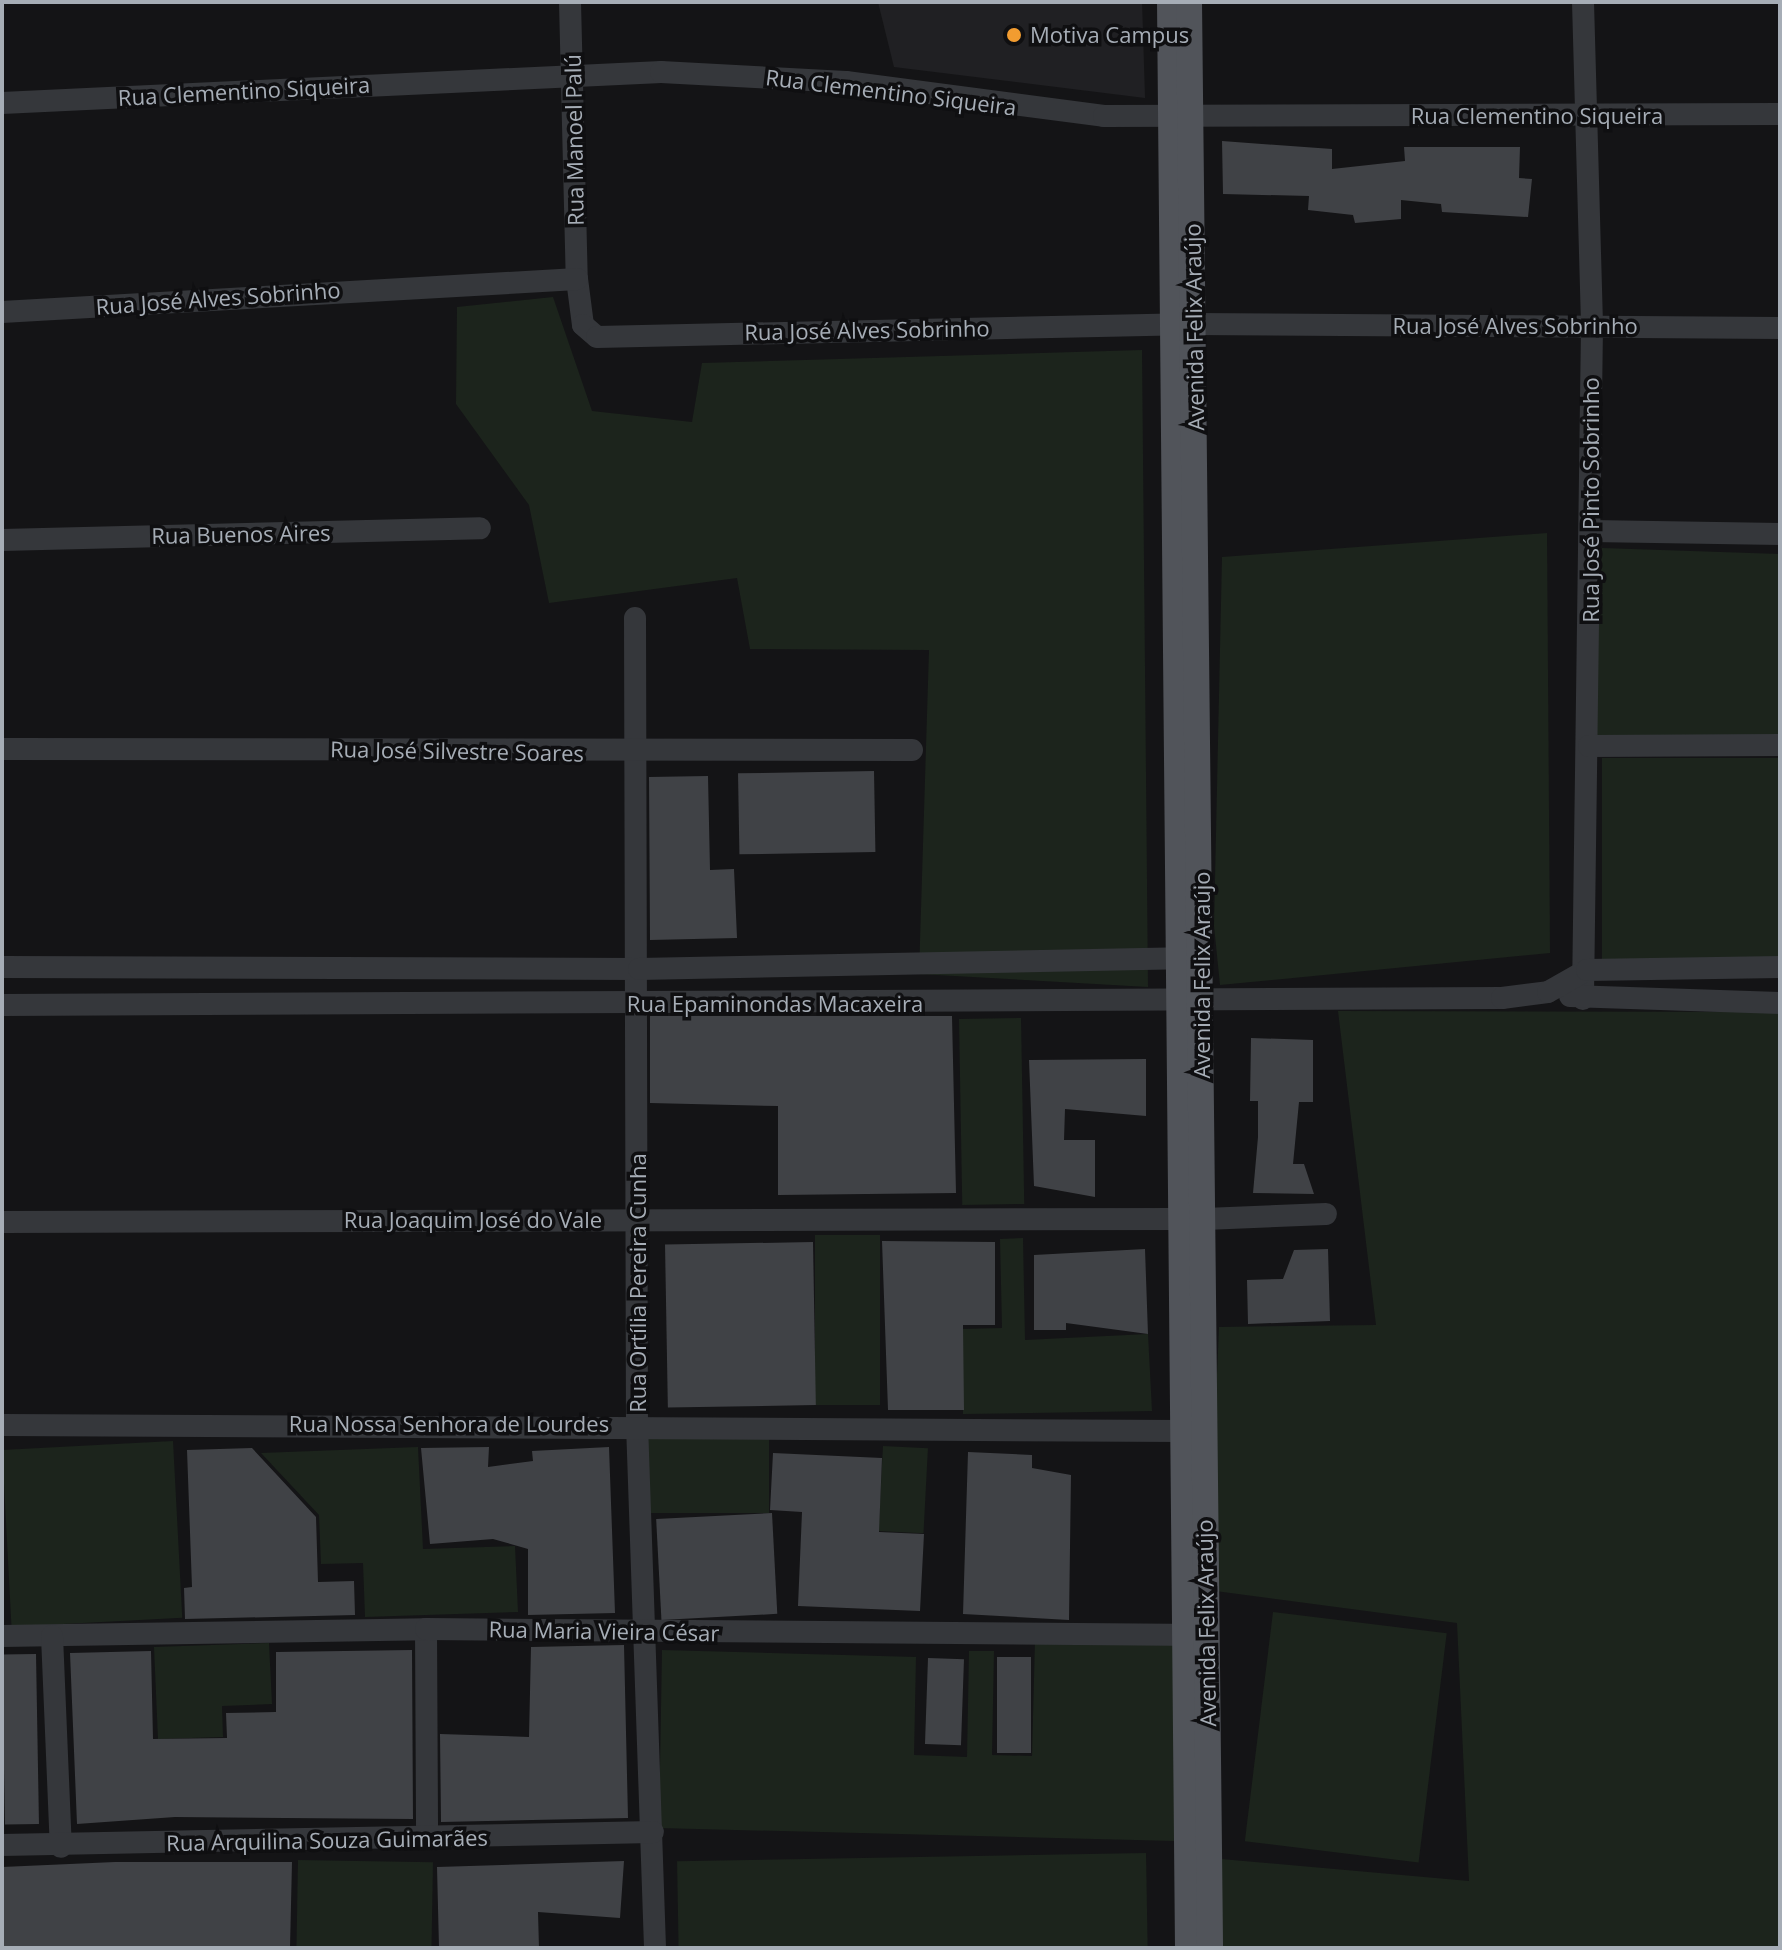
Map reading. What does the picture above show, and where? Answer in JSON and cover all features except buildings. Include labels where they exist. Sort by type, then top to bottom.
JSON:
[{"type":"main road","name":"Avenida Felix Araújo","points":[[1170,2],[1181,118],[1194,1219],[1194,1635],[1188,1948]]},
{"type":"main road","name":"Avenida Felix Araújo","points":[[1181,118],[1189,2]]},
{"type":"main road","name":"Avenida Felix Araújo","points":[[1194,1219],[1184,1431],[1210,1948]]},
{"type":"street","name":"Rua Manoel Palú","points":[[570,2],[577,279]]},
{"type":"street","name":"Rua José Pinto Sobrinho","points":[[1583,2],[1592,326],[1587,970],[1583,999]]},
{"type":"street","name":"Rua Clementino Siqueira","points":[[2,103],[573,73],[846,82],[1065,112],[1181,118],[1780,114]]},
{"type":"street","name":"Rua José Alves Sobrinho","points":[[2,312],[577,279],[583,325],[597,337],[1184,325],[1780,328]]},
{"type":"street","name":"Rua Buenos Aires","points":[[2,540],[480,528]]},
{"type":"street","points":[[1591,531],[1780,534]]},
{"type":"street","name":"Rua Ortília Pereira Cunha","points":[[635,618],[639,969],[637,1424],[647,1631],[655,1948]]},
{"type":"street","points":[[1589,746],[1780,745]]},
{"type":"street","name":"Rua José Silvestre Soares","points":[[2,749],[636,754],[912,750]]},
{"type":"street","name":"Rua Epaminondas Macaxeira","points":[[2,967],[639,969],[1191,959]]},
{"type":"street","name":"Rua Epaminondas Macaxeira","points":[[1548,992],[1587,970],[1780,967]]},
{"type":"street","name":"Rua Epaminondas Macaxeira","points":[[2,1005],[1192,1003],[1548,992],[1583,999],[1780,1003]]},
{"type":"street","name":"Rua Joaquim José do Vale","points":[[2,1222],[1194,1219],[1326,1214]]},
{"type":"street","name":"Rua Nossa Senhora de Lourdes","points":[[2,1425],[637,1424],[1184,1431]]},
{"type":"street","points":[[426,1629],[427,1839]]},
{"type":"street","name":"Rua Maria Vieira César","points":[[2,1636],[426,1629],[1194,1635]]},
{"type":"street","points":[[52,1636],[61,1847]]},
{"type":"street","name":"Rua Arquilina Souza Guimarães","points":[[2,1845],[61,1847],[653,1832]]},
{"type":"shaded area","name":"Motiva Campus","points":[[878,2],[1142,2],[1145,98],[894,67]]},
{"type":"shaded area","points":[[553,297],[592,411],[692,422],[702,363],[1142,350],[1148,987],[919,974],[929,650],[750,649],[737,578],[549,603],[529,505],[456,404],[457,307]]},
{"type":"shaded area","points":[[1547,533],[1550,953],[1220,985],[1214,926],[1222,557]]},
{"type":"shaded area","points":[[1602,548],[1780,554],[1780,741],[1599,746],[1589,722]]},
{"type":"shaded area","points":[[1602,758],[1780,758],[1780,959],[1602,959]]},
{"type":"shaded area","points":[[1338,1011],[1780,1012],[1780,1948],[1186,1948],[1187,1856],[1469,1881],[1457,1623],[1208,1590],[1219,1327],[1376,1325]]},
{"type":"shaded area","points":[[1021,1018],[1024,1204],[962,1205],[959,1019]]},
{"type":"shaded area","points":[[815,1235],[880,1235],[880,1405],[815,1405]]},
{"type":"shaded area","points":[[1023,1238],[1025,1340],[1148,1334],[1152,1411],[963,1414],[961,1329],[1002,1328],[1000,1239]]},
{"type":"shaded area","points":[[647,1437],[769,1437],[769,1513],[647,1513]]},
{"type":"shaded area","points":[[173,1441],[182,1618],[11,1627],[2,1450]]},
{"type":"shaded area","points":[[883,1446],[928,1448],[923,1533],[879,1531]]},
{"type":"shaded area","points":[[418,1447],[423,1549],[515,1546],[518,1612],[365,1617],[363,1563],[321,1564],[319,1515],[261,1453]]},
{"type":"shaded area","points":[[1273,1612],[1447,1633],[1419,1863],[1245,1841]]},
{"type":"shaded area","points":[[1035,1640],[1179,1643],[1175,1841],[659,1828],[662,1650],[916,1657],[914,1755],[967,1757],[969,1651],[994,1651],[992,1755],[1032,1756]]},
{"type":"shaded area","points":[[269,1643],[272,1704],[222,1706],[223,1737],[158,1739],[154,1647]]},
{"type":"shaded area","points":[[1146,1853],[1148,1948],[679,1948],[677,1861]]},
{"type":"shaded area","points":[[298,1860],[433,1862],[431,1948],[296,1948]]},
{"type":"place","name":"Motiva Campus","points":[[1014,35]]}]
